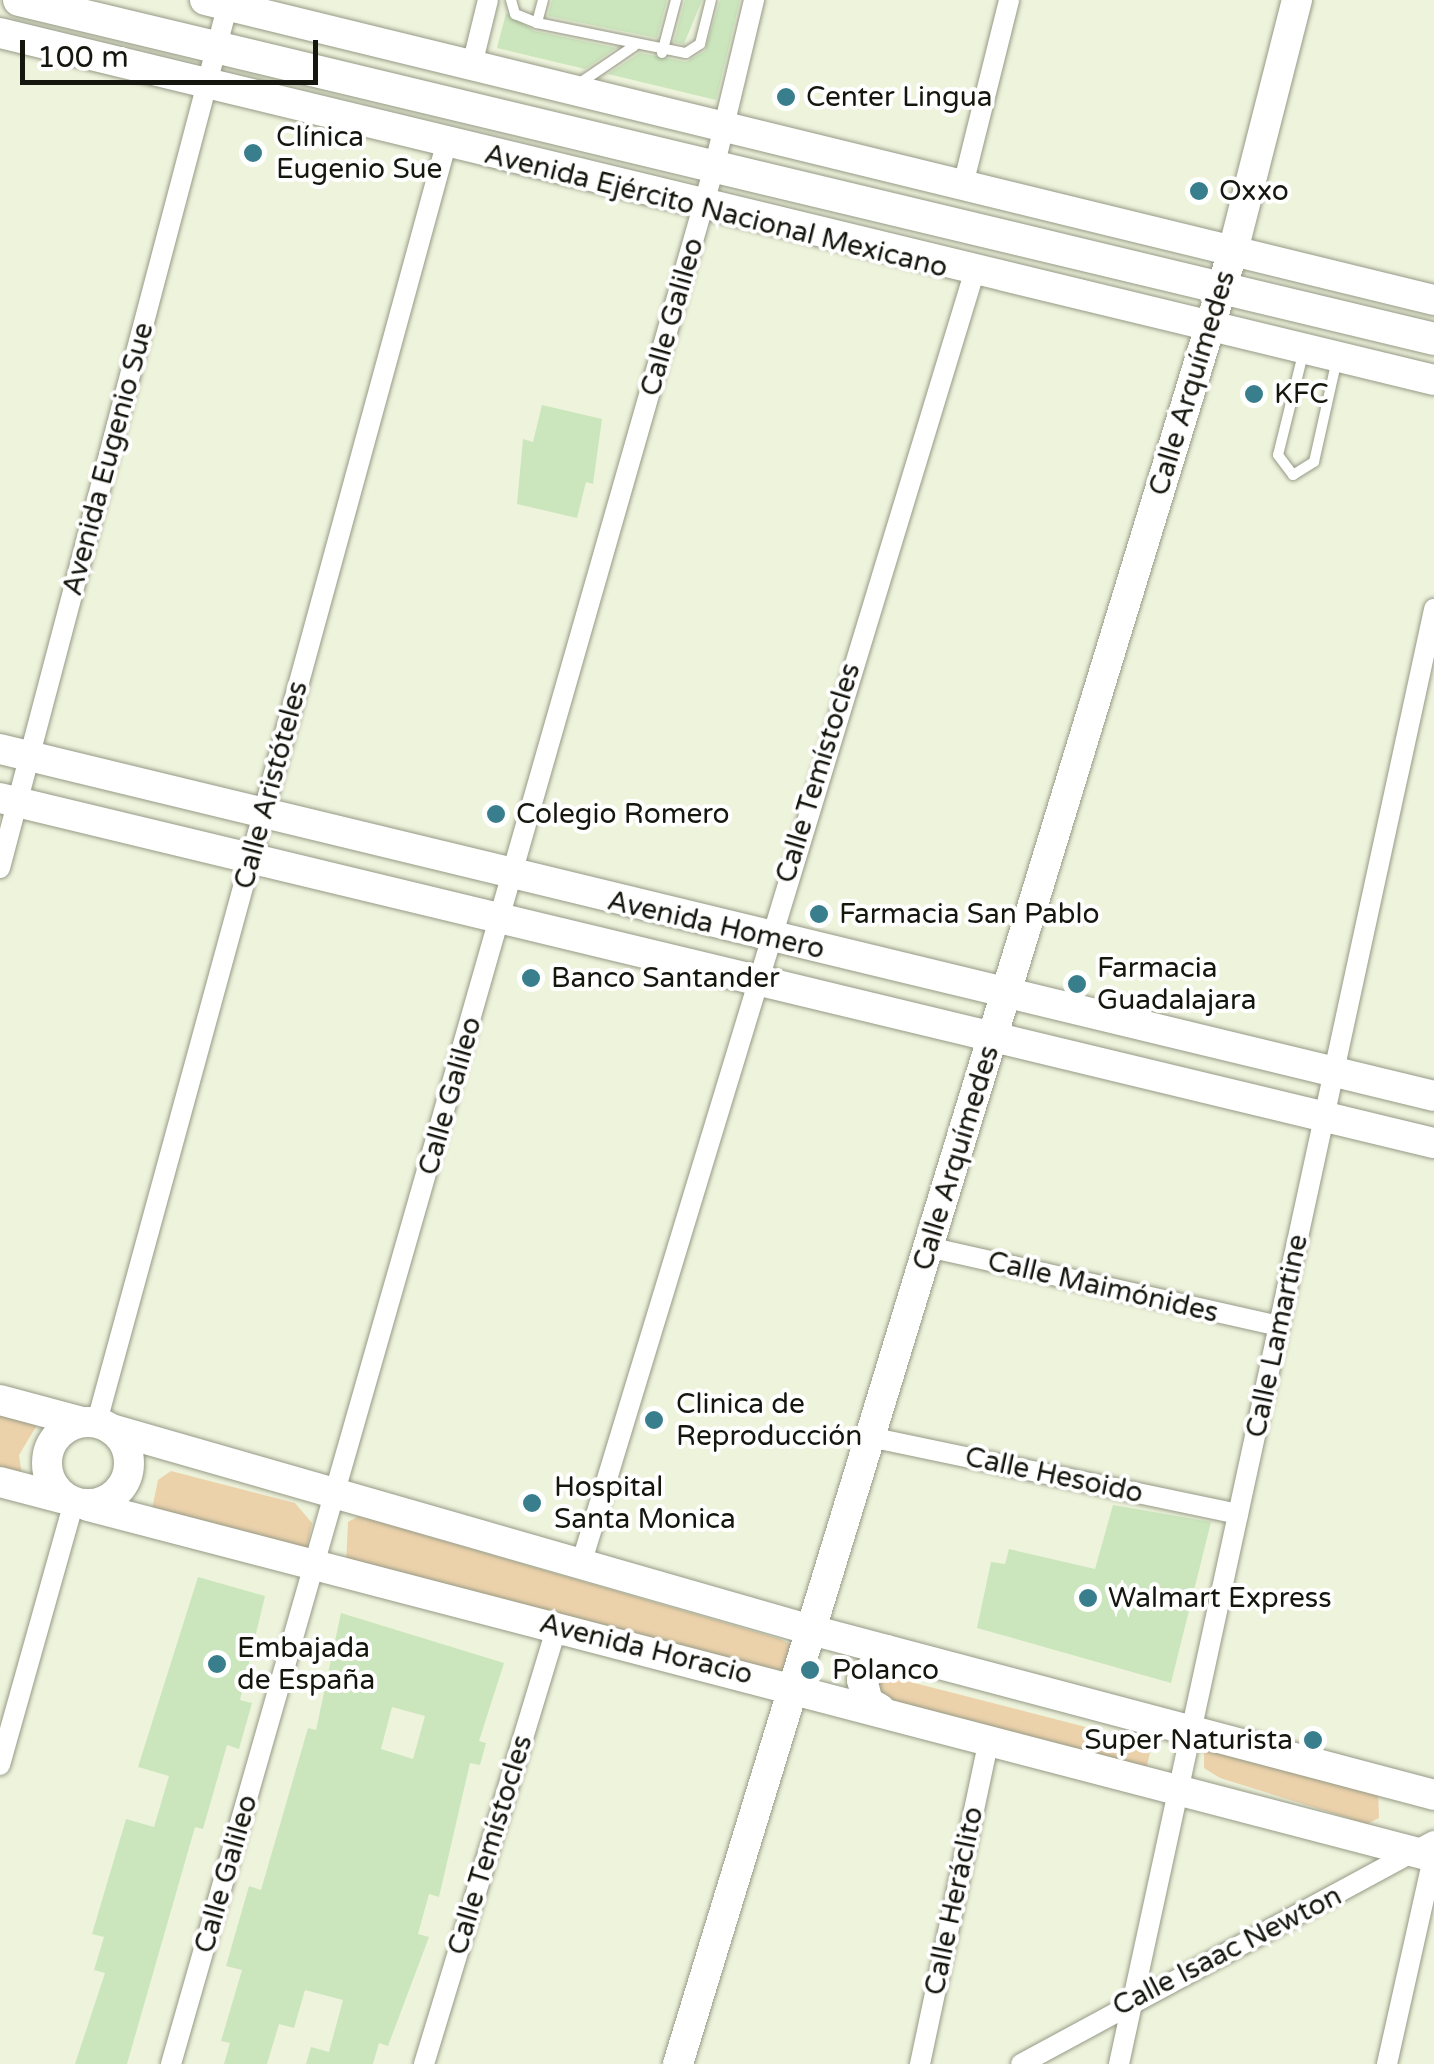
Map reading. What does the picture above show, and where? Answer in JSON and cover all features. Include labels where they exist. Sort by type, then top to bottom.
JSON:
[{"type":"main road","name":"Avenida Ejército Nacional Mexicano","points":[[19,0],[714,168],[1222,283],[1434,339]]},
{"type":"street","points":[[472,65],[488,0]]},
{"type":"street","name":"Calle Galileo","points":[[171,2064],[714,168],[720,126],[754,0]]},
{"type":"street","points":[[964,185],[1009,0]]},
{"type":"street","name":"Calle Arquímedes","points":[[678,2064],[1232,251],[1296,0]]},
{"type":"street","name":"Avenida Eugenio Sue","points":[[0,868],[15,753],[218,50],[221,2]]},
{"type":"street","points":[[221,2],[1434,300]]},
{"type":"street","name":"Avenida Ejército Nacional Mexicano","points":[[0,33],[206,88],[1434,380]]},
{"type":"street","name":"Calle Aristóteles","points":[[96,1425],[446,146]]},
{"type":"street","name":"Calle Temístocles","points":[[582,1561],[766,936],[974,273]]},
{"type":"street","name":"Calle Lamartine","points":[[1119,2064],[1434,609]]},
{"type":"street","name":"Avenida Homero","points":[[15,753],[1006,996],[1434,1096]]},
{"type":"street","name":"Avenida Homero","points":[[9,800],[1434,1143]]},
{"type":"street","name":"Calle Maimónides","points":[[928,1247],[1279,1326]]},
{"type":"street","points":[[0,1400],[337,1488],[811,1630],[1434,1795]]},
{"type":"street","points":[[0,1765],[74,1502],[46,1457],[58,1432],[96,1425],[128,1451],[126,1480],[74,1502]]},
{"type":"street","name":"Calle Hesoido","points":[[870,1437],[1238,1514]]},
{"type":"street","name":"Avenida Horacio","points":[[0,1482],[1431,1852]]},
{"type":"street","name":"Calle Temístocles","points":[[424,2064],[557,1626]]},
{"type":"street","points":[[880,1709],[868,1702],[862,1680],[887,1650]]},
{"type":"street","name":"Calle Heráclito","points":[[920,2064],[989,1738]]},
{"type":"street","points":[[1387,2064],[1431,1852]]},
{"type":"street","name":"Calle Isaac Newton","points":[[1020,2064],[1134,1997],[1431,1852]]},
{"type":"lane","points":[[537,24],[542,0]]},
{"type":"lane","points":[[662,53],[676,0]]},
{"type":"lane","points":[[511,2],[537,24],[662,53],[700,44],[712,0]]},
{"type":"lane","points":[[571,89],[634,46]]},
{"type":"lane","points":[[1304,350],[1278,455],[1293,474],[1314,462],[1337,358]]},
{"type":"shaded area","points":[[0,1409],[37,1425],[19,1455],[23,1482],[0,1476]]},
{"type":"shaded area","points":[[171,1471],[295,1503],[312,1523],[305,1557],[152,1509],[158,1480]]},
{"type":"shaded area","points":[[359,1516],[780,1639],[799,1649],[792,1679],[346,1565],[348,1522]]},
{"type":"shaded area","points":[[887,1676],[1152,1744],[1145,1774],[927,1717],[881,1695],[878,1679]]},
{"type":"shaded area","points":[[1204,1746],[1378,1791],[1379,1818],[1367,1824],[1220,1778],[1204,1768]]},
{"type":"building","points":[[552,0],[667,0],[657,38],[548,16]]},
{"type":"building","points":[[685,0],[702,0],[684,44],[674,42]]},
{"type":"building","points":[[720,0],[740,0],[716,100],[608,74],[640,53],[686,62],[705,51]]},
{"type":"building","points":[[506,13],[534,31],[616,48],[585,69],[497,48]]},
{"type":"building","points":[[542,405],[602,419],[593,484],[586,482],[577,518],[517,504],[523,439],[533,442]]},
{"type":"building","name":"Walmart Express","points":[[1113,1505],[1211,1522],[1171,1683],[977,1628],[991,1562],[1005,1564],[1009,1549],[1095,1569]]},
{"type":"building","points":[[198,1577],[265,1596],[240,1700],[252,1703],[239,1749],[227,1745],[203,1829],[195,1827],[127,2064],[75,2064],[105,1973],[94,1970],[104,1937],[92,1934],[126,1819],[154,1827],[169,1776],[138,1767]]},
{"type":"building","points":[[341,1613],[504,1663],[479,1741],[486,1743],[480,1765],[470,1763],[439,1897],[429,1894],[418,1934],[429,1937],[388,2046],[379,2043],[373,2064],[306,2064],[311,2047],[329,2052],[343,2000],[305,1990],[294,2028],[279,2024],[267,2064],[224,2064],[230,2043],[221,2041],[242,1970],[226,1966],[249,1886],[261,1890],[308,1728],[316,1730]],"holes":[[[392,1707],[425,1716],[413,1759],[381,1749]]]},
{"type":"place","name":"Center Lingua","points":[[786,97]]},
{"type":"place","name":"Clínica Eugenio Sue","points":[[253,153]]},
{"type":"place","name":"Oxxo","points":[[1199,191]]},
{"type":"place","name":"KFC","points":[[1254,394]]},
{"type":"place","name":"Colegio Romero","points":[[496,814]]},
{"type":"place","name":"Farmacia San Pablo","points":[[819,914]]},
{"type":"place","name":"Banco Santander","points":[[531,978]]},
{"type":"place","name":"Farmacia Guadalajara","points":[[1077,984]]},
{"type":"place","name":"Clinica de Reproducción","points":[[654,1420]]},
{"type":"place","name":"Hospital Santa Monica","points":[[532,1503]]},
{"type":"place","name":"Walmart Express","points":[[1088,1598]]},
{"type":"place","name":"Embajada de España","points":[[217,1664]]},
{"type":"place","name":"Polanco","points":[[810,1670]]},
{"type":"place","name":"Super Naturista","points":[[1313,1740]]}]
